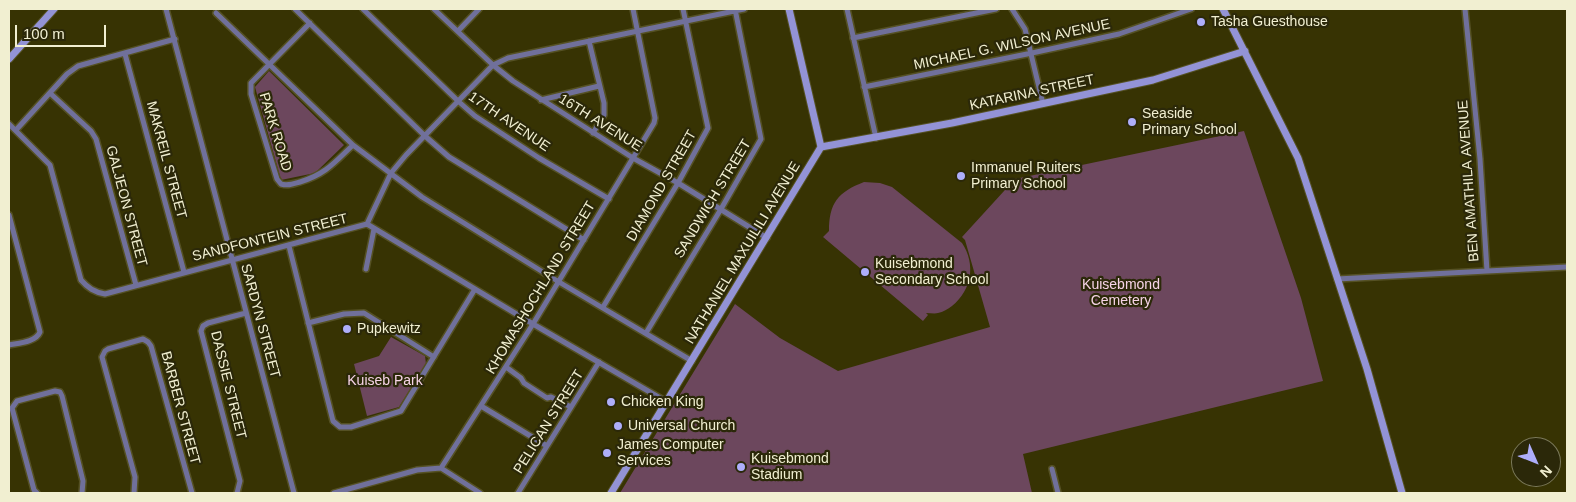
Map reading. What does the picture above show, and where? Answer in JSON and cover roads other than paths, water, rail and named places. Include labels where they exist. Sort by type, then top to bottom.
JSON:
[{"type":"street","points":[[9,59],[54,9]]},
{"type":"street","name":"SARDYN STREET","points":[[166,9],[294,493]]},
{"type":"street","points":[[295,9],[424,136],[449,157],[584,240]]},
{"type":"street","name":"17TH AVENUE","points":[[364,9],[475,116],[609,199]]},
{"type":"street","name":"16TH AVENUE","points":[[434,9],[493,65],[513,81],[633,158],[678,183],[767,238]]},
{"type":"street","points":[[458,31],[479,9]]},
{"type":"street","name":"KHOMASHOCHLAND STREET","points":[[441,468],[559,282],[652,126],[655,118],[633,9]]},
{"type":"street","name":"DIAMOND STREET","points":[[603,307],[678,183],[708,128],[683,9]]},
{"type":"street","name":"SANDFONTEIN STREET","points":[[9,124],[50,165],[80,280],[91,289],[104,294],[367,224],[392,173],[424,136],[493,65],[508,58],[744,9]]},
{"type":"street","points":[[789,9],[821,147]]},
{"type":"street","points":[[847,9],[876,138]]},
{"type":"street","points":[[853,38],[996,9]]},
{"type":"street","points":[[1012,9],[1024,29],[1032,53],[1043,104]]},
{"type":"street","name":"MICHAEL G. WILSON AVENUE","points":[[864,87],[1119,34],[1191,9]]},
{"type":"street","points":[[1223,9],[1298,158],[1369,378],[1402,493]]},
{"type":"street","name":"BEN AMATHILA AVENUE","points":[[1465,9],[1480,159],[1487,271],[1567,267]]},
{"type":"street","name":"SANDWICH STREET","points":[[646,333],[761,139],[735,10]]},
{"type":"street","points":[[216,13],[353,145],[436,206],[692,361]]},
{"type":"street","name":"PARK ROAD","points":[[310,23],[251,83],[251,94],[277,179],[281,184],[288,186],[319,175],[353,145]]},
{"type":"street","points":[[16,130],[67,74],[78,66],[175,39]]},
{"type":"street","points":[[589,41],[604,103],[604,115],[593,133]]},
{"type":"street","name":"KATARINA STREET","points":[[821,147],[952,123],[1152,80],[1245,51]]},
{"type":"street","name":"MAKREIL STREET","points":[[125,54],[184,272]]},
{"type":"street","points":[[541,100],[599,86]]},
{"type":"street","name":"GALJEON STREET","points":[[50,93],[91,131],[96,139],[136,285]]},
{"type":"street","name":"NATHANIEL MAXUILILI AVENUE","points":[[611,493],[821,147]]},
{"type":"street","points":[[9,215],[40,329],[39,334],[34,339],[9,345]]},
{"type":"street","points":[[367,224],[667,402]]},
{"type":"street","points":[[366,269],[374,229]]},
{"type":"street","points":[[289,246],[333,421],[340,428],[351,427],[401,411],[475,289]]},
{"type":"street","points":[[1337,279],[1487,271]]},
{"type":"street","name":"DASSIE STREET","points":[[237,493],[240,481],[201,331],[208,322],[246,313]]},
{"type":"street","points":[[308,323],[344,314],[364,314],[434,358]]},
{"type":"street","name":"BARBER STREET","points":[[134,493],[135,477],[102,357],[108,349],[143,339],[151,346],[192,493]]},
{"type":"street","name":"PELICAN STREET","points":[[518,493],[599,362]]},
{"type":"street","points":[[506,367],[521,378],[524,383],[547,398],[551,397],[571,407]]},
{"type":"street","points":[[36,493],[12,408],[17,401],[55,390],[60,392],[62,396],[83,481],[82,493]]},
{"type":"street","points":[[481,406],[547,446]]},
{"type":"street","points":[[334,493],[417,470],[441,468],[480,493]]},
{"type":"street","points":[[1052,469],[1058,493]]},
{"type":"street","points":[[360,486],[361,493]]},
{"type":"place","name":"Tasha Guesthouse","points":[[1201,22]]},
{"type":"place","name":"Seaside Primary School","points":[[1132,122]]},
{"type":"place","name":"Immanuel Ruiters Primary School","points":[[961,176]]},
{"type":"place","name":"Kuisebmond Secondary School","points":[[865,272]]},
{"type":"place","name":"Pupkewitz","points":[[347,329]]},
{"type":"place","name":"Chicken King","points":[[611,402]]},
{"type":"place","name":"Universal Church","points":[[618,426]]},
{"type":"place","name":"James Computer Services","points":[[607,453]]},
{"type":"place","name":"Kuisebmond Stadium","points":[[741,467]]},
{"type":"park label","name":"Kuisebmond Cemetery","points":[[1121,294]]},
{"type":"park label","name":"Kuiseb Park","points":[[385,381]]}]
